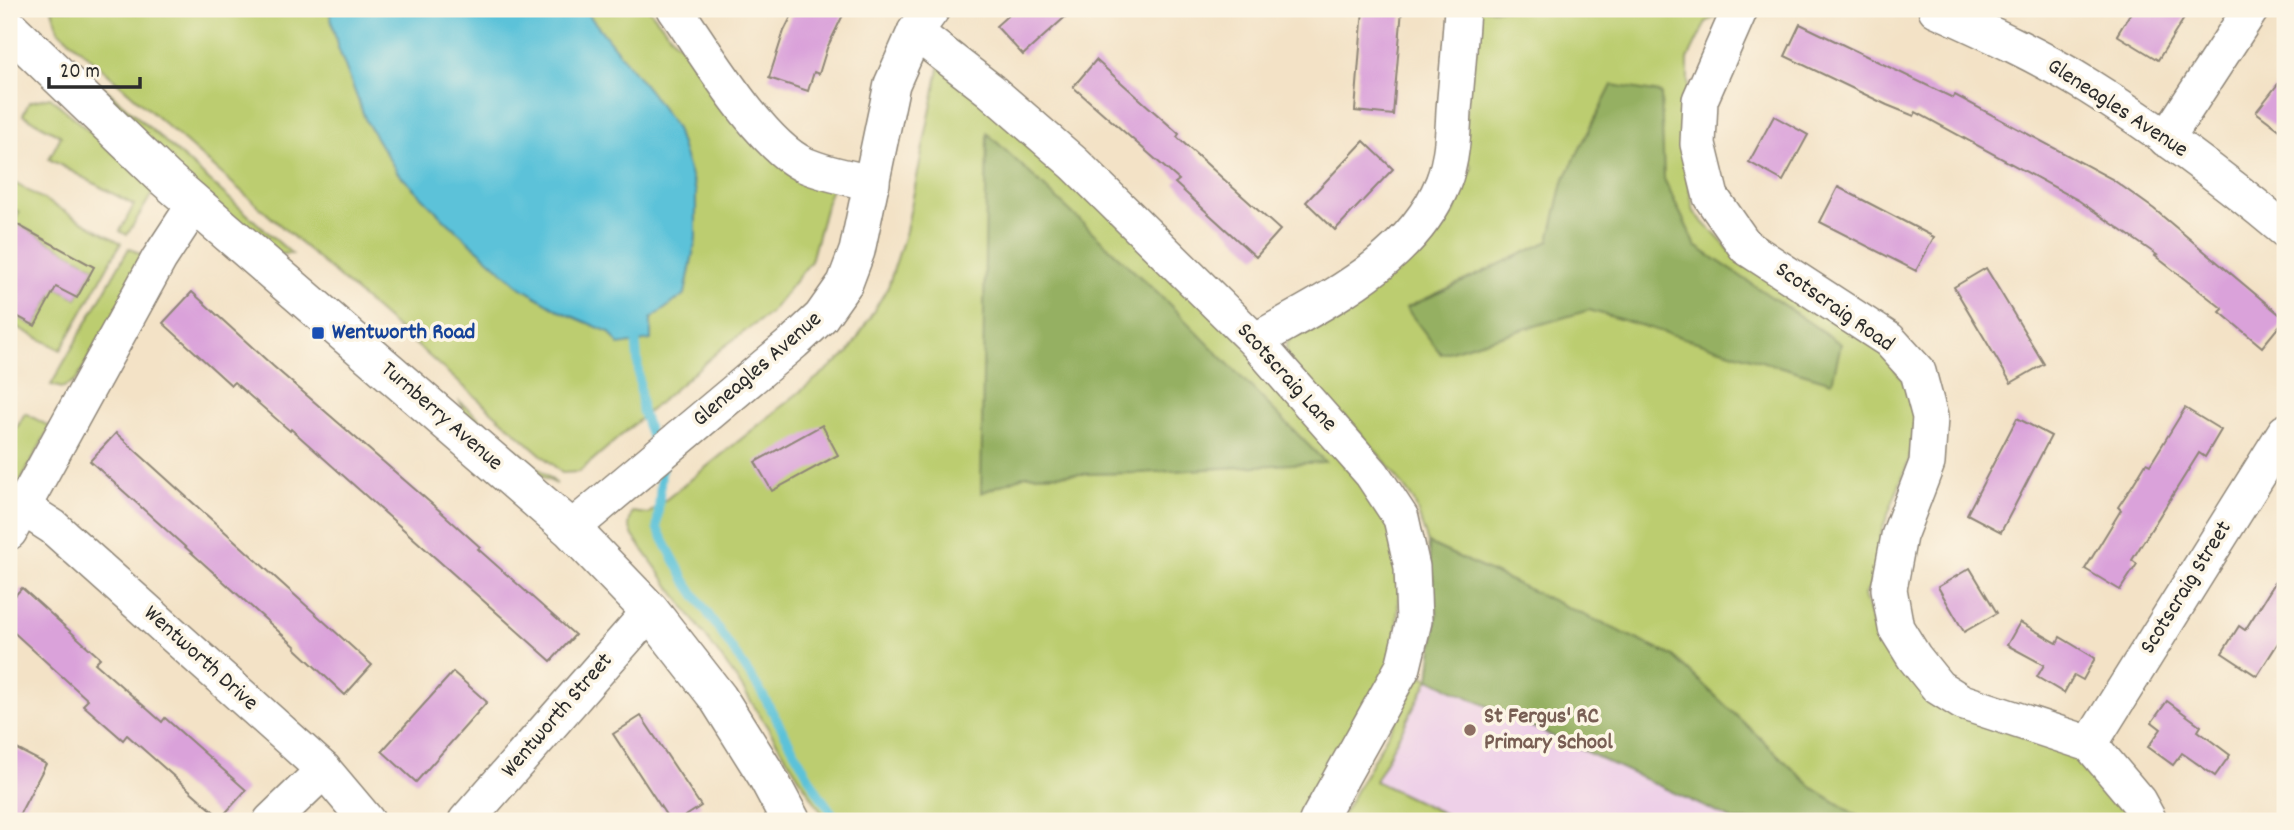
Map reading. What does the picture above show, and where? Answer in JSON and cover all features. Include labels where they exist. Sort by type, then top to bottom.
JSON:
[{"type":"street","points":[[675,9],[754,120],[778,145],[803,164],[872,183]]},
{"type":"street","points":[[1255,341],[1349,286],[1398,248],[1423,219],[1443,183],[1451,150],[1462,9]]},
{"type":"street","name":"Scotscraig Road","points":[[1740,9],[1700,100],[1698,144],[1710,197],[1746,247],[1889,340],[1918,372],[1930,417],[1927,463],[1899,536],[1889,589],[1896,628],[1914,657],[1938,687],[1962,702],[2090,744]]},
{"type":"street","name":"Gleneagles Avenue","points":[[1936,9],[2005,41],[2087,85],[2232,186],[2285,230]]},
{"type":"street","points":[[2166,139],[2251,9]]},
{"type":"street","name":"Gleneagles Avenue","points":[[570,529],[794,342],[821,317],[845,283],[857,251],[892,84],[923,20]]},
{"type":"street","name":"Scotscraig Lane","points":[[923,20],[990,90],[1075,164],[1255,341],[1372,474],[1401,519],[1412,566],[1414,621],[1403,667],[1317,821]]},
{"type":"street","name":"Turnberry Avenue","points":[[9,28],[195,204],[570,529],[650,611],[718,698],[767,776],[791,821]]},
{"type":"street","points":[[16,520],[159,259],[195,204]]},
{"type":"street","name":"Scotscraig Street","points":[[2090,744],[2285,432]]},
{"type":"street","name":"Wentworth Drive","points":[[16,520],[53,527],[324,770],[367,821]]},
{"type":"street","name":"Wentworth Street","points":[[466,821],[650,611]]},
{"type":"street","points":[[2090,744],[2138,801],[2149,821]]},
{"type":"street","points":[[271,821],[324,770]]},
{"type":"shaded area","name":"St Fergus' RC Primary School","points":[[1429,679],[1735,821],[1354,821]]},
{"type":"green space","points":[[52,9],[649,9],[676,42],[694,52],[831,187],[811,261],[770,313],[722,348],[579,472],[562,473],[58,30]]},
{"type":"green space","points":[[1474,9],[1723,9],[1721,14],[1706,22],[1688,59],[1688,88],[1681,146],[1694,212],[1738,259],[1881,351],[1905,383],[1916,419],[1909,460],[1882,530],[1873,583],[1864,595],[1881,649],[2095,764],[2134,821],[1865,821],[1813,788],[1673,656],[1428,543],[1414,501],[1386,463],[1345,416],[1338,421],[1287,357],[1286,345],[1292,335],[1434,225],[1453,214],[1472,167],[1463,154]]},
{"type":"green space","points":[[940,64],[1069,172],[1249,348],[1389,518],[1401,568],[1394,665],[1306,821],[827,821],[738,681],[633,536],[629,525],[632,512],[648,514],[849,352],[888,287],[906,231]]},
{"type":"green space","points":[[100,84],[292,254],[274,254],[165,159]]},
{"type":"green space","points":[[1612,85],[1661,93],[1664,179],[1696,246],[1841,344],[1832,382],[1589,310],[1441,354],[1406,308],[1549,241],[1563,182]]},
{"type":"green space","points":[[50,97],[155,189],[127,235],[120,231],[134,205],[49,159],[61,136],[23,115],[29,102]]},
{"type":"green space","points":[[987,133],[1169,304],[1325,462],[1140,473],[1026,475],[981,493]]},
{"type":"green space","points":[[9,180],[121,243],[61,350],[9,323],[9,312],[35,326],[52,295],[51,284],[77,298],[94,267],[14,223],[19,212],[9,206]]},
{"type":"green space","points":[[129,248],[146,257],[76,381],[62,388],[51,385]]},
{"type":"green space","points":[[460,402],[557,484],[514,464],[468,425]]},
{"type":"green space","points":[[25,413],[50,427],[13,496],[9,494],[9,430],[14,433]]},
{"type":"green space","points":[[1428,543],[1673,656],[1813,788],[1865,821],[1735,821],[1429,679],[1437,612]]},
{"type":"green space","points":[[1421,675],[1429,679],[1375,781],[1459,821],[1339,821]]},
{"type":"water","points":[[329,9],[584,9],[676,129],[696,192],[696,238],[685,294],[651,319],[651,340],[619,345],[609,332],[562,312],[520,287],[446,221],[397,172],[366,121],[337,45]]},
{"type":"building","points":[[795,9],[827,9],[843,15],[827,48],[819,74],[814,72],[808,91],[769,78],[784,31]]},
{"type":"building","points":[[1015,9],[1074,9],[1023,55],[996,26]]},
{"type":"building","points":[[1363,9],[1402,9],[1393,115],[1355,111]]},
{"type":"building","points":[[2133,9],[2190,9],[2158,60],[2117,35]]},
{"type":"building","points":[[1800,24],[1953,98],[1955,95],[2112,179],[2154,209],[2285,319],[2262,347],[2220,312],[2223,309],[2155,256],[2157,255],[2078,200],[1916,112],[1914,116],[1887,105],[1785,56]]},
{"type":"building","points":[[1096,60],[1280,230],[1256,257],[1175,183],[1179,180],[1073,87]]},
{"type":"building","points":[[2285,75],[2285,134],[2256,112]]},
{"type":"building","points":[[1774,116],[1808,135],[1783,181],[1749,162]]},
{"type":"building","points":[[1364,141],[1393,169],[1335,230],[1306,202]]},
{"type":"building","points":[[1838,187],[1934,237],[1916,271],[1820,222]]},
{"type":"building","points":[[9,220],[94,267],[77,298],[56,287],[35,326],[9,312]]},
{"type":"building","points":[[1986,268],[2044,364],[2011,383],[1954,287]]},
{"type":"building","points":[[192,292],[440,511],[480,547],[478,549],[575,635],[551,661],[291,429],[290,431],[234,382],[231,385],[163,323]]},
{"type":"building","points":[[2185,408],[2221,430],[2205,457],[2199,453],[2132,560],[2137,564],[2120,590],[2085,569],[2121,510],[2118,507],[2146,463],[2150,465]]},
{"type":"building","points":[[2017,418],[2051,436],[2001,532],[1967,514]]},
{"type":"building","points":[[822,425],[838,455],[772,491],[755,462]]},
{"type":"building","points":[[116,433],[372,665],[345,695],[296,647],[90,461]]},
{"type":"building","points":[[2285,567],[2285,632],[2257,676],[2222,653],[2239,626],[2245,630]]},
{"type":"building","points":[[1970,568],[1997,613],[1964,632],[1938,587]]},
{"type":"building","points":[[22,588],[100,658],[95,663],[162,722],[165,718],[246,790],[221,818],[127,735],[123,740],[83,705],[88,700],[9,628],[9,602]]},
{"type":"building","points":[[2020,622],[2057,643],[2060,637],[2095,658],[2083,680],[2074,675],[2064,693],[2037,677],[2044,665],[2007,645]]},
{"type":"building","points":[[453,672],[487,702],[416,782],[382,751]]},
{"type":"building","points":[[2167,701],[2201,726],[2198,731],[2230,755],[2215,776],[2182,753],[2173,765],[2148,747],[2161,729],[2152,722]]},
{"type":"building","points":[[641,716],[701,806],[678,821],[670,821],[613,734]]},
{"type":"building","points":[[9,745],[46,764],[16,821],[9,821]]},
{"type":"waterway","points":[[636,342],[642,411],[656,450]]},
{"type":"waterway","points":[[662,466],[657,528],[685,580],[760,690],[818,793],[838,821]]},
{"type":"place","name":"Wentworth Road","points":[[318,333]]},
{"type":"place","name":"St Fergus' RC Primary School","points":[[1470,730]]}]
